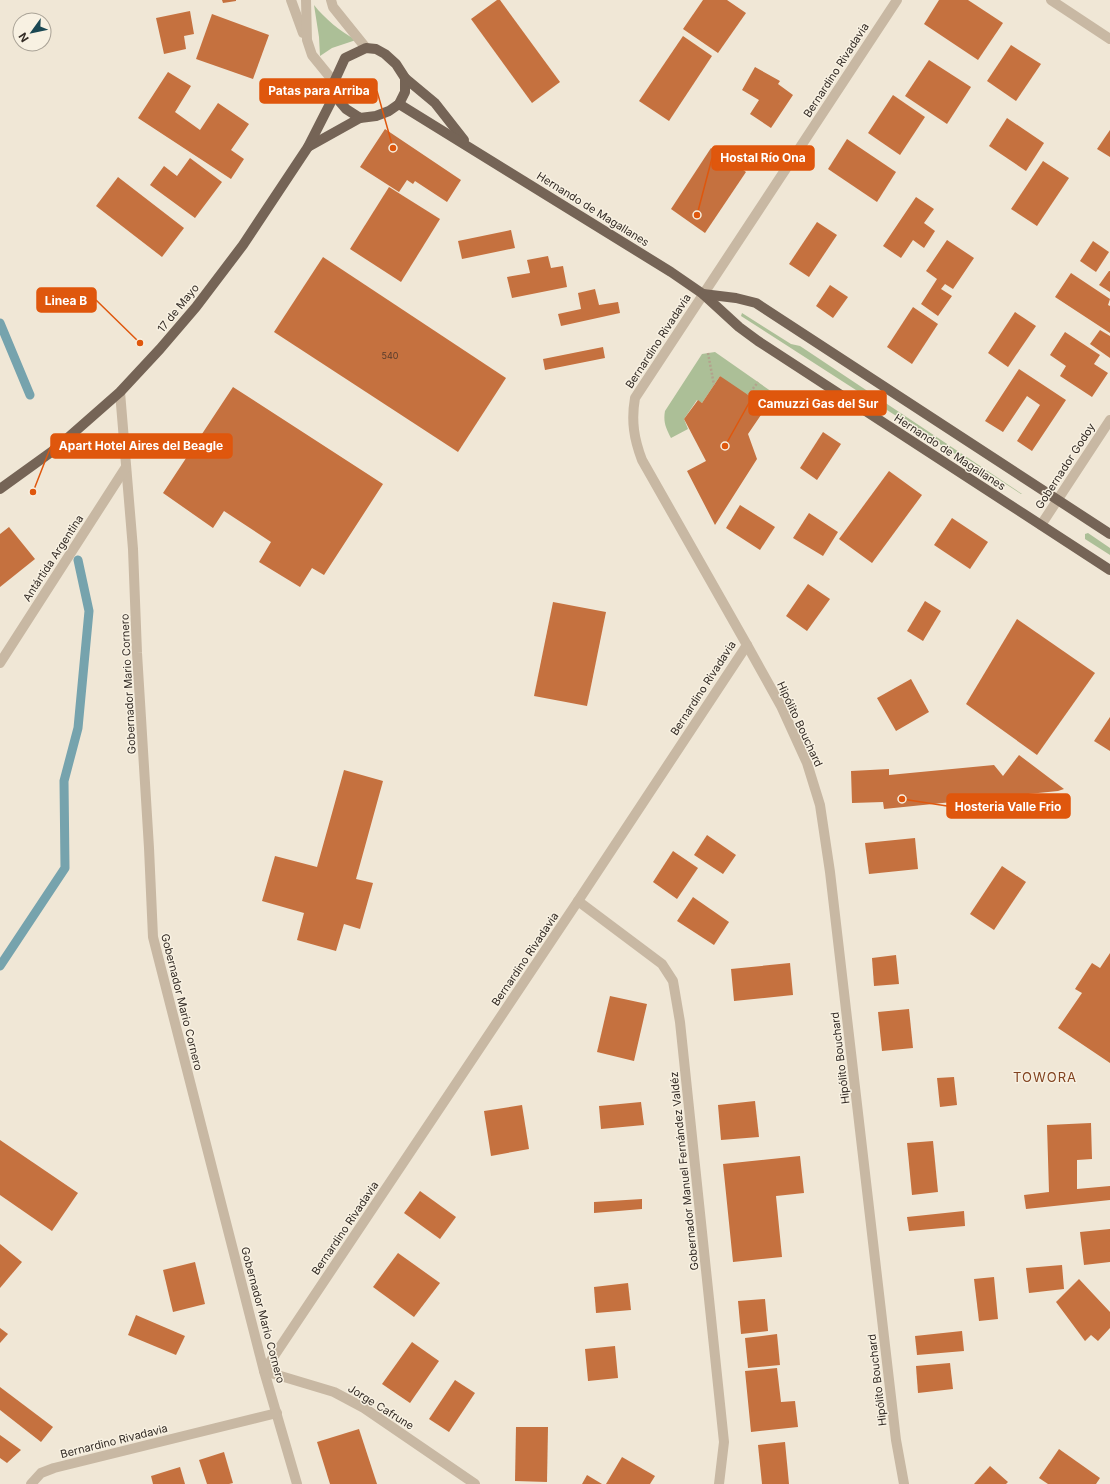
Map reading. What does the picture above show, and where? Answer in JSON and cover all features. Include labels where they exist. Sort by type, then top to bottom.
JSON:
[{"type":"main road","points":[[366,48],[376,49],[385,54],[396,64],[405,78],[405,92],[399,104],[389,111],[376,116],[360,118],[346,109],[340,102],[335,87],[342,63],[346,58],[366,48]]},
{"type":"main road","name":"Hernando de Magallanes","points":[[405,78],[435,103],[469,147]]},
{"type":"main road","name":"17 de Mayo","points":[[0,489],[54,450],[120,392],[196,307],[243,245],[308,147],[335,87]]},
{"type":"main road","name":"Hernando de Magallanes","points":[[399,104],[671,272],[703,294],[739,327],[758,341],[1110,570]]},
{"type":"main road","name":"17 de Mayo","points":[[308,147],[360,118]]},
{"type":"main road","name":"Hernando de Magallanes","points":[[703,294],[736,298],[756,303],[1110,534]]},
{"type":"street","points":[[291,0],[312,55],[335,87]]},
{"type":"street","points":[[306,0],[306,40]]},
{"type":"street","points":[[331,0],[333,7],[366,48]]},
{"type":"street","name":"Bernardino Rivadavia","points":[[264,1371],[578,901],[747,644],[642,460],[636,443],[633,427],[632,411],[635,398],[897,0]]},
{"type":"street","points":[[1051,0],[1110,39]]},
{"type":"street","name":"Gobernador Mario Cornero","points":[[120,392],[133,549],[137,653],[153,937],[264,1371],[297,1484]]},
{"type":"street","name":"Gobernador Godoy","points":[[1041,525],[1110,420]]},
{"type":"street","name":"Antártida Argentina","points":[[0,663],[126,467]]},
{"type":"street","name":"Hipólito Bouchard","points":[[747,644],[781,706],[807,763],[820,805],[831,880],[896,1440],[904,1484]]},
{"type":"street","name":"Gobernador Manuel Fernández Valdéz","points":[[578,901],[662,964],[673,982],[680,1022],[724,1442],[719,1484]]},
{"type":"street","name":"Jorge Cafrune","points":[[264,1371],[334,1392],[364,1408],[475,1484]]},
{"type":"street","name":"Bernardino Rivadavia","points":[[31,1484],[41,1473],[54,1468],[277,1413]]},
{"type":"path","points":[[708,353],[714,385]]},
{"type":"path","points":[[748,395],[758,382]]},
{"type":"green space","points":[[314,5],[333,24],[356,40],[332,48],[320,56],[319,37]]},
{"type":"green space","points":[[742,313],[791,344],[800,346],[1022,494],[969,460],[963,459],[741,316]]},
{"type":"green space","points":[[715,352],[775,394],[763,412],[751,404],[720,376],[702,403],[697,400],[684,419],[688,429],[671,438],[665,425],[665,411],[702,354]]},
{"type":"green space","points":[[1088,533],[1110,548],[1110,555],[1085,539],[1085,534]]},
{"type":"building","points":[[222,0],[236,0],[236,1],[223,3]]},
{"type":"building","points":[[497,0],[500,0],[560,82],[532,103],[471,19]]},
{"type":"building","points":[[703,0],[727,0],[746,13],[718,53],[683,29]]},
{"type":"building","points":[[939,0],[968,0],[1003,23],[978,60],[924,24]]},
{"type":"building","points":[[190,11],[194,34],[184,36],[186,49],[164,54],[156,18]]},
{"type":"building","points":[[212,14],[269,35],[253,79],[196,59]]},
{"type":"building","points":[[683,36],[712,56],[669,121],[639,101]]},
{"type":"building","points":[[1011,45],[1041,64],[1016,101],[987,81]]},
{"type":"building","points":[[929,60],[971,87],[947,124],[905,96]]},
{"type":"building","points":[[755,67],[780,81],[778,84],[793,95],[771,128],[750,114],[759,100],[742,90]]},
{"type":"building","points":[[168,72],[191,86],[175,112],[200,130],[218,103],[249,124],[231,150],[244,159],[231,179],[138,118]]},
{"type":"building","points":[[893,95],[925,117],[900,155],[868,133]]},
{"type":"building","points":[[1007,118],[1044,143],[1026,171],[989,146]]},
{"type":"building","points":[[385,129],[461,180],[447,202],[415,181],[413,184],[407,180],[399,192],[360,167]]},
{"type":"building","points":[[1110,130],[1110,157],[1097,149]]},
{"type":"building","points":[[847,139],[896,172],[877,202],[828,169]]},
{"type":"building","points":[[711,148],[746,172],[705,233],[671,209]]},
{"type":"building","points":[[190,158],[222,182],[195,218],[150,185],[164,166],[177,176]]},
{"type":"building","points":[[1043,161],[1069,178],[1037,226],[1011,209]]},
{"type":"building","points":[[118,177],[184,228],[162,257],[96,206]]},
{"type":"building","points":[[389,187],[440,219],[401,282],[350,249]]},
{"type":"building","points":[[916,197],[934,209],[924,223],[935,231],[924,248],[913,240],[901,258],[883,246]]},
{"type":"building","points":[[817,222],[837,235],[809,277],[789,264]]},
{"type":"building","points":[[511,230],[515,248],[462,259],[458,241]]},
{"type":"building","points":[[947,240],[974,258],[953,289],[945,284],[941,289],[952,296],[938,316],[921,304],[937,279],[926,271]]},
{"type":"building","points":[[1093,241],[1109,252],[1096,272],[1080,261]]},
{"type":"building","points":[[548,256],[551,268],[563,266],[567,287],[512,298],[507,277],[530,273],[527,260]]},
{"type":"building","points":[[323,257],[506,378],[458,452],[274,332]]},
{"type":"building","points":[[1110,271],[1110,292],[1099,285]]},
{"type":"building","points":[[1071,273],[1110,299],[1108,305],[1110,306],[1110,333],[1055,297]]},
{"type":"building","points":[[830,285],[848,297],[833,318],[816,306]]},
{"type":"building","points":[[595,289],[599,305],[618,302],[620,313],[561,326],[558,314],[581,309],[578,293]]},
{"type":"building","points":[[913,307],[938,324],[912,364],[887,347]]},
{"type":"building","points":[[1015,312],[1036,326],[1008,367],[988,353]]},
{"type":"building","points":[[1100,330],[1110,336],[1110,358],[1090,344]]},
{"type":"building","points":[[1065,332],[1100,355],[1094,364],[1108,373],[1092,397],[1060,376],[1066,366],[1050,355]]},
{"type":"building","points":[[603,347],[605,358],[545,370],[543,359]]},
{"type":"building","points":[[1019,369],[1066,400],[1032,451],[1017,441],[1040,405],[1027,396],[1003,432],[985,421]]},
{"type":"building","points":[[720,376],[754,399],[751,404],[763,412],[748,434],[757,459],[715,525],[687,471],[706,461],[684,419],[698,400],[702,403]]},
{"type":"building","points":[[233,387],[383,484],[324,575],[312,568],[300,587],[259,562],[271,542],[224,511],[213,528],[163,493]]},
{"type":"building","points":[[823,432],[841,444],[817,480],[800,468]]},
{"type":"building","points":[[889,471],[922,495],[872,563],[839,539]]},
{"type":"building","points":[[740,505],[775,527],[760,550],[726,528]]},
{"type":"building","points":[[809,513],[838,532],[823,556],[793,538]]},
{"type":"building","points":[[952,518],[988,542],[970,569],[934,545]]},
{"type":"building","points":[[9,527],[35,559],[0,587],[0,534]]},
{"type":"building","points":[[808,584],[830,599],[807,631],[786,616]]},
{"type":"building","points":[[925,601],[941,611],[923,641],[907,631]]},
{"type":"building","points":[[553,602],[606,612],[587,706],[534,696]]},
{"type":"building","points":[[1017,619],[1095,673],[1037,755],[966,704]]},
{"type":"building","points":[[911,679],[929,712],[896,731],[877,698]]},
{"type":"building","points":[[1110,717],[1110,751],[1094,741]]},
{"type":"building","points":[[1019,755],[1064,789],[1058,791],[884,809],[883,802],[852,803],[851,771],[889,769],[889,775],[994,765],[1003,776]]},
{"type":"building","points":[[344,770],[383,781],[356,879],[373,883],[360,929],[344,924],[336,951],[297,940],[304,913],[262,901],[275,856],[317,867]]},
{"type":"building","points":[[707,835],[736,855],[723,874],[694,855]]},
{"type":"building","points":[[915,838],[918,869],[869,874],[865,843]]},
{"type":"building","points":[[673,851],[698,868],[677,899],[653,882]]},
{"type":"building","points":[[1002,866],[1026,882],[994,930],[970,914]]},
{"type":"building","points":[[693,897],[729,922],[714,945],[677,921]]},
{"type":"building","points":[[1110,953],[1110,1063],[1058,1028],[1082,993],[1075,989],[1092,963],[1100,968]]},
{"type":"building","points":[[896,955],[899,984],[874,986],[872,958]]},
{"type":"building","points":[[790,963],[793,995],[734,1001],[731,969]]},
{"type":"building","points":[[610,996],[647,1004],[634,1061],[597,1052]]},
{"type":"building","points":[[909,1009],[913,1048],[882,1051],[878,1012]]},
{"type":"building","points":[[954,1077],[957,1105],[940,1107],[937,1078]]},
{"type":"building","points":[[755,1101],[759,1137],[721,1140],[718,1105]]},
{"type":"building","points":[[641,1102],[644,1125],[601,1129],[599,1106]]},
{"type":"building","points":[[522,1105],[529,1149],[491,1156],[484,1111]]},
{"type":"building","points":[[1091,1123],[1092,1159],[1077,1160],[1077,1189],[1110,1186],[1110,1200],[1026,1209],[1024,1195],[1049,1192],[1047,1125]]},
{"type":"building","points":[[0,1140],[78,1193],[52,1231],[0,1195]]},
{"type":"building","points":[[933,1141],[938,1192],[912,1195],[907,1143]]},
{"type":"building","points":[[800,1156],[804,1193],[776,1196],[782,1257],[733,1262],[723,1164]]},
{"type":"building","points":[[420,1191],[456,1217],[440,1239],[404,1213]]},
{"type":"building","points":[[642,1199],[642,1209],[594,1213],[594,1202]]},
{"type":"building","points":[[964,1211],[965,1226],[909,1231],[907,1217]]},
{"type":"building","points":[[1110,1229],[1110,1262],[1084,1265],[1080,1232]]},
{"type":"building","points":[[0,1244],[22,1262],[0,1288]]},
{"type":"building","points":[[398,1253],[440,1283],[414,1317],[373,1287]]},
{"type":"building","points":[[195,1262],[205,1304],[173,1312],[163,1270]]},
{"type":"building","points":[[1062,1265],[1064,1289],[1029,1293],[1026,1268]]},
{"type":"building","points":[[994,1277],[998,1319],[979,1321],[974,1279]]},
{"type":"building","points":[[1079,1279],[1110,1312],[1110,1328],[1098,1341],[1091,1335],[1085,1341],[1056,1302]]},
{"type":"building","points":[[628,1283],[631,1310],[596,1313],[594,1287]]},
{"type":"building","points":[[765,1299],[768,1331],[741,1334],[738,1301]]},
{"type":"building","points":[[136,1315],[185,1336],[176,1355],[128,1335]]},
{"type":"building","points":[[0,1328],[8,1334],[0,1343]]},
{"type":"building","points":[[962,1331],[964,1351],[917,1355],[915,1336]]},
{"type":"building","points":[[777,1334],[780,1365],[748,1368],[745,1338]]},
{"type":"building","points":[[412,1342],[439,1361],[410,1403],[382,1384]]},
{"type":"building","points":[[615,1346],[618,1378],[588,1381],[585,1349]]},
{"type":"building","points":[[950,1363],[953,1389],[918,1393],[916,1366]]},
{"type":"building","points":[[777,1368],[781,1402],[795,1401],[798,1427],[751,1432],[745,1371]]},
{"type":"building","points":[[455,1380],[475,1393],[449,1432],[429,1419]]},
{"type":"building","points":[[0,1387],[53,1427],[41,1442],[0,1410]]},
{"type":"building","points":[[516,1427],[548,1427],[547,1482],[515,1481]]},
{"type":"building","points":[[359,1429],[377,1484],[330,1484],[317,1442]]},
{"type":"building","points":[[0,1435],[21,1450],[7,1463],[0,1458]]},
{"type":"building","points":[[785,1442],[789,1484],[762,1484],[758,1445]]},
{"type":"building","points":[[1059,1449],[1100,1478],[1096,1484],[1048,1484],[1039,1478]]},
{"type":"building","points":[[224,1452],[233,1483],[207,1484],[199,1460]]},
{"type":"building","points":[[622,1457],[655,1476],[650,1484],[606,1484]]},
{"type":"building","points":[[990,1466],[1008,1482],[1006,1484],[974,1484]]},
{"type":"building","points":[[180,1467],[185,1484],[153,1484],[151,1476]]},
{"type":"building","points":[[587,1475],[602,1484],[582,1484]]},
{"type":"waterway","points":[[0,323],[30,395]]},
{"type":"waterway","points":[[0,966],[65,868],[64,781],[78,728],[89,611],[78,560]]},
{"type":"place","name":"Patas para Arriba","points":[[393,148]]},
{"type":"place","name":"Hostal Río Ona","points":[[697,215]]},
{"type":"place","name":"Linea B","points":[[140,343]]},
{"type":"place","name":"Camuzzi Gas del Sur","points":[[725,446]]},
{"type":"place","name":"Apart Hotel Aires del Beagle","points":[[33,492]]},
{"type":"place","name":"Hosteria Valle Frio","points":[[902,799]]},
{"type":"district","name":"TOWORA","points":[[1045,1077]]}]
